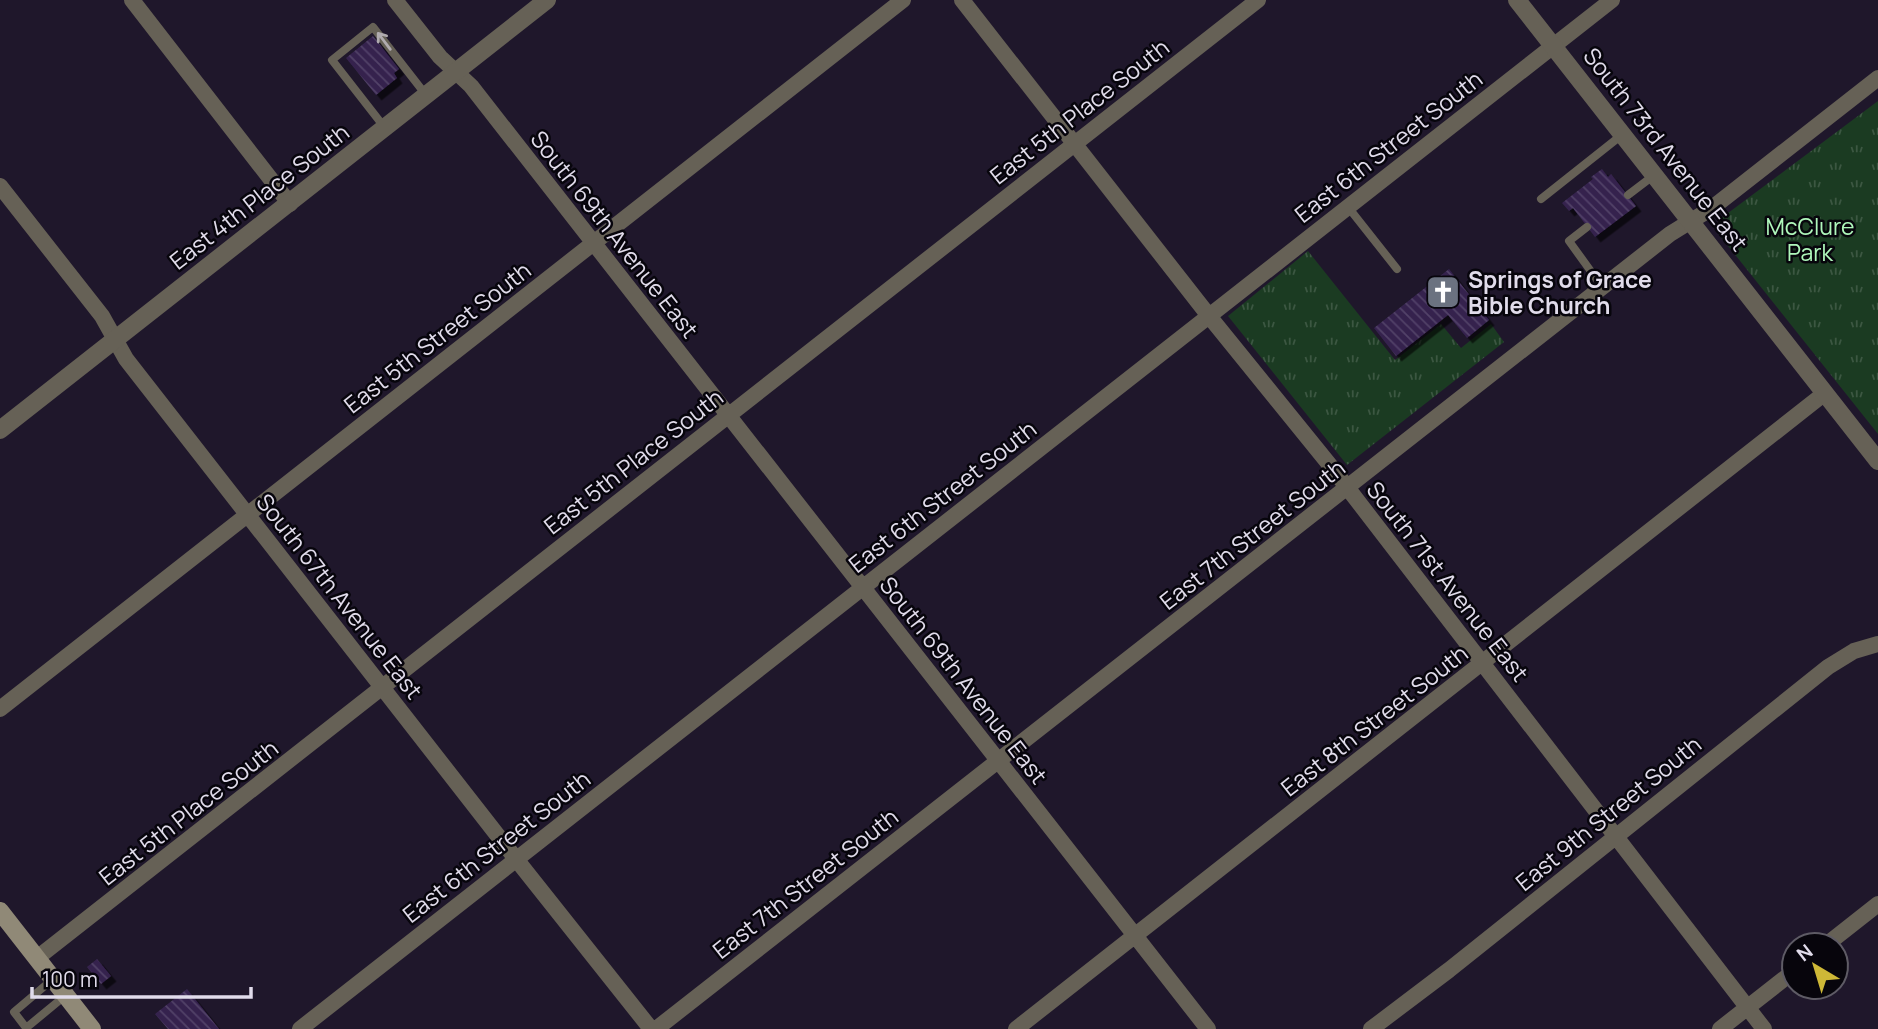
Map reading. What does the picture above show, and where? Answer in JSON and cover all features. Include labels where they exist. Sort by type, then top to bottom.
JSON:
[{"type":"main road","points":[[0,911],[66,995],[88,1028]]},
{"type":"street","points":[[132,0],[290,204]]},
{"type":"street","name":"South 69th Avenue East","points":[[395,0],[440,57],[471,86],[1208,1029]]},
{"type":"street","name":"East 4th Place South","points":[[0,430],[547,0]]},
{"type":"street","name":"East 5th Street South","points":[[0,709],[903,0]]},
{"type":"street","name":"South 71st Avenue East","points":[[962,0],[1209,316],[1348,488],[1764,1029]]},
{"type":"street","name":"East 5th Place South","points":[[37,958],[1258,0]]},
{"type":"street","name":"South 73rd Avenue East","points":[[1517,0],[1878,461]]},
{"type":"street","name":"East 6th Street South","points":[[300,1029],[1612,0]]},
{"type":"street","name":"East 7th Street South","points":[[654,1029],[1670,234],[1712,208],[1878,78]]},
{"type":"street","name":"South 67th Avenue East","points":[[0,186],[102,316],[126,359],[516,859],[654,1029]]},
{"type":"street","name":"East 8th Street South","points":[[1016,1029],[1825,393]]},
{"type":"street","name":"East 9th Street South","points":[[1371,1029],[1828,667],[1854,650],[1878,644]]},
{"type":"street","points":[[1844,931],[1878,904]]},
{"type":"street","points":[[1720,1029],[1780,982]]},
{"type":"lane","points":[[385,128],[332,60],[373,27],[426,95]]},
{"type":"lane","points":[[1541,199],[1623,134]]},
{"type":"lane","points":[[1628,195],[1655,174]]},
{"type":"lane","points":[[1348,207],[1397,269]]},
{"type":"lane","points":[[1587,227],[1569,241],[1603,288]]},
{"type":"lane","points":[[53,979],[14,1012],[27,1028],[66,995]]},
{"type":"green space","name":"McClure Park","points":[[1878,101],[1878,434],[1717,232],[1716,227],[1720,219]]},
{"type":"green space","points":[[1308,251],[1395,360],[1441,324],[1461,348],[1491,324],[1504,342],[1347,465],[1228,316]]},
{"type":"building","points":[[373,36],[399,69],[394,73],[397,78],[376,95],[346,58]]},
{"type":"building","points":[[1602,169],[1608,177],[1611,174],[1636,206],[1595,237],[1573,208],[1569,211],[1562,203]]},
{"type":"building","name":"Springs of Grace Bible Church","points":[[1449,269],[1489,320],[1467,338],[1448,315],[1396,356],[1374,328]]},
{"type":"building","points":[[97,959],[111,976],[101,984],[87,967]]},
{"type":"building","points":[[187,989],[219,1029],[168,1029],[155,1014]]},
{"type":"place","name":"Springs of Grace Bible Church","points":[[1443,292]]}]
